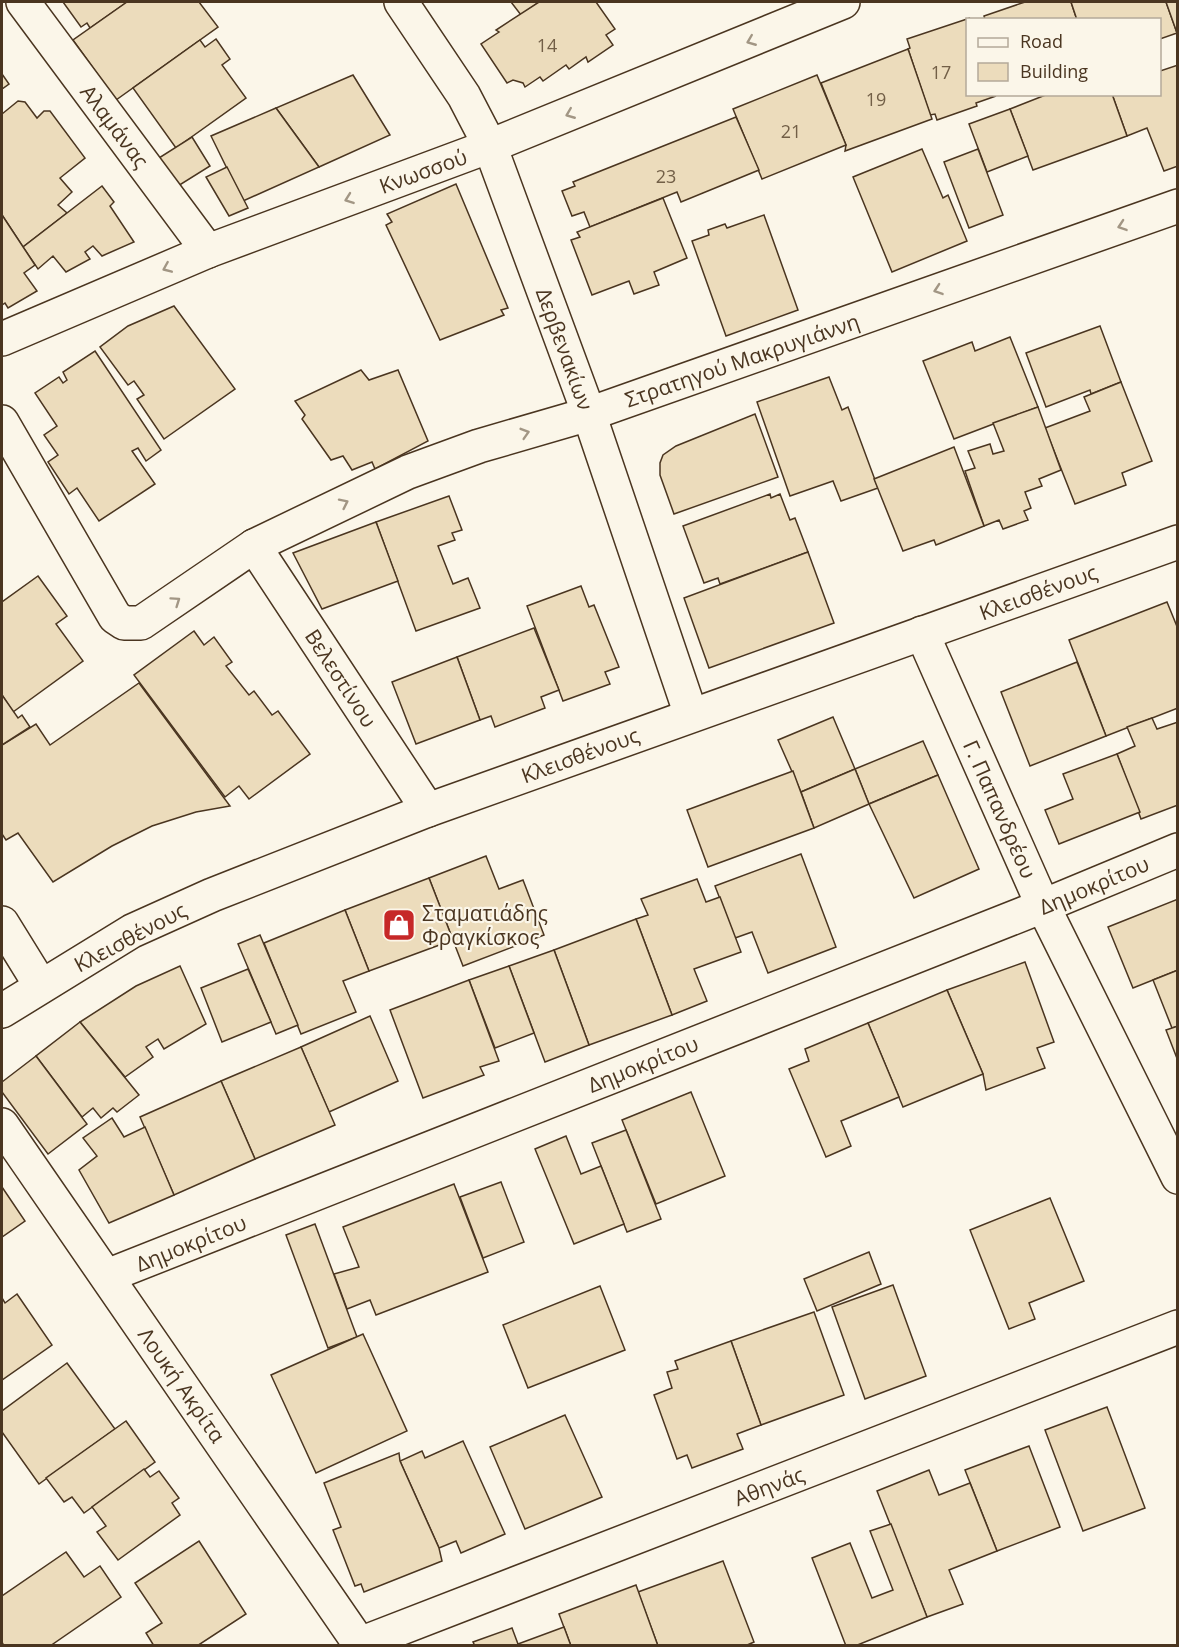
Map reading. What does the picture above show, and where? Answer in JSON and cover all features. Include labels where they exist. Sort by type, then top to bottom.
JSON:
[{"type":"street","name":"Αλαμάνας","points":[[23,2],[208,251]]},
{"type":"street","name":"Δερβενακίων","points":[[401,2],[464,96],[490,146],[589,414],[691,715]]},
{"type":"street","name":"Κνωσσού","points":[[2,339],[208,251],[490,146],[789,12],[843,2]]},
{"type":"street","name":"Στρατηγού Μακρυγιάννη","points":[[2,422],[115,617],[124,623],[141,623],[254,546],[408,472],[479,446],[589,414],[1178,206]]},
{"type":"street","name":"Κλεισθένους","points":[[2,1011],[132,931],[192,904],[428,810],[1178,542]]},
{"type":"street","name":"Βελεστίνου","points":[[254,546],[428,810]]},
{"type":"street","name":"Γ. Παπανδρέου","points":[[922,633],[1043,906],[1178,1177]]},
{"type":"street","name":"Δημοκρίτου","points":[[107,1276],[1043,906],[1178,850]]},
{"type":"street","points":[[2,923],[41,986]]},
{"type":"street","name":"Λουκή Ακρίτα","points":[[2,1125],[361,1645]]},
{"type":"street","name":"Αθηνάς","points":[[361,1645],[1178,1327]]},
{"type":"building","points":[[63,2],[127,2],[90,28],[87,23],[81,27]]},
{"type":"building","points":[[127,2],[199,2],[218,27],[116,100],[73,40]]},
{"type":"building","points":[[511,2],[539,2],[521,15]]},
{"type":"building","points":[[539,2],[596,2],[615,29],[606,35],[613,45],[588,62],[586,57],[569,69],[566,65],[543,81],[540,77],[525,87],[523,83],[513,80],[507,83],[481,44],[499,32],[496,30]]},
{"type":"building","points":[[1025,2],[1071,2],[1076,18],[984,18],[984,16]]},
{"type":"building","points":[[1071,2],[1166,2],[1177,33],[1161,39],[1161,18],[1076,18]]},
{"type":"building","points":[[1166,2],[1178,2],[1177,33]]},
{"type":"building","points":[[966,19],[966,96],[996,96],[976,103],[977,106],[937,120],[935,114],[930,115],[908,49],[910,48],[907,39]]},
{"type":"building","points":[[216,39],[230,59],[222,65],[246,98],[176,148],[133,88],[200,40],[205,47]]},
{"type":"building","points":[[908,49],[932,119],[845,151],[846,145],[821,83]]},
{"type":"building","points":[[1178,65],[1178,166],[1164,171],[1147,128],[1127,136],[1113,96],[1161,96],[1161,71]]},
{"type":"building","points":[[2,74],[9,84],[2,89]]},
{"type":"building","points":[[353,75],[390,135],[319,167],[276,108]]},
{"type":"building","points":[[817,75],[846,145],[762,179],[733,109]]},
{"type":"building","points":[[1043,96],[1113,96],[1127,136],[1033,170],[1010,109]]},
{"type":"building","points":[[18,101],[25,102],[37,118],[44,111],[50,111],[85,158],[60,178],[72,192],[58,205],[67,213],[23,247],[2,215],[2,114]]},
{"type":"building","points":[[276,108],[319,167],[243,201],[211,136]]},
{"type":"building","points":[[1010,109],[1028,156],[987,172],[969,124]]},
{"type":"building","points":[[736,117],[759,170],[681,202],[677,192],[590,227],[584,212],[572,216],[562,191],[575,186],[573,182]]},
{"type":"building","points":[[192,137],[210,166],[170,191],[151,163]]},
{"type":"building","points":[[922,149],[943,198],[948,195],[967,241],[892,272],[853,177]]},
{"type":"building","points":[[978,149],[1003,215],[969,228],[944,162]]},
{"type":"building","points":[[227,167],[248,208],[229,216],[206,177]]},
{"type":"building","points":[[456,184],[508,308],[501,310],[504,315],[440,340],[386,225],[392,222],[387,214]]},
{"type":"building","points":[[102,186],[114,202],[110,206],[134,242],[102,256],[93,246],[85,252],[90,259],[66,272],[53,256],[38,269],[23,247]]},
{"type":"building","points":[[663,198],[687,258],[654,272],[659,285],[634,294],[629,281],[592,295],[571,240],[580,237],[577,232]]},
{"type":"building","points":[[2,215],[35,265],[24,273],[37,291],[8,308],[5,303],[2,305]]},
{"type":"building","points":[[764,215],[798,310],[726,336],[692,241],[709,235],[708,230],[725,224],[727,228]]},
{"type":"building","points":[[174,306],[235,389],[164,439],[137,399],[144,395],[134,381],[128,385],[100,347],[128,326]]},
{"type":"building","points":[[1100,326],[1121,382],[1091,394],[1090,390],[1046,407],[1026,353]]},
{"type":"building","points":[[1010,337],[1038,407],[954,439],[923,361],[972,342],[975,351]]},
{"type":"building","points":[[95,351],[161,450],[146,461],[138,448],[132,451],[155,484],[99,521],[77,488],[69,494],[48,462],[58,455],[44,435],[57,426],[35,393],[59,377],[63,383],[67,380],[63,372]]},
{"type":"building","points":[[361,370],[369,380],[398,370],[428,441],[375,469],[372,462],[352,470],[343,456],[331,460],[302,419],[305,415],[295,401]]},
{"type":"building","points":[[829,377],[842,410],[848,407],[878,488],[841,501],[833,481],[790,496],[757,402]]},
{"type":"building","points":[[1121,382],[1152,461],[1122,473],[1126,485],[1075,504],[1045,428],[1090,411],[1084,397]]},
{"type":"building","points":[[1038,407],[1061,470],[1039,479],[1042,486],[1025,492],[1031,508],[1024,511],[1028,520],[1003,529],[999,520],[984,526],[965,471],[975,468],[968,451],[990,444],[993,454],[1004,451],[993,423]]},
{"type":"building","points":[[755,414],[778,477],[674,514],[660,475],[663,455],[676,446]]},
{"type":"building","points":[[954,447],[984,526],[936,545],[934,540],[903,551],[874,479]]},
{"type":"building","points":[[770,494],[771,498],[780,494],[790,520],[795,518],[808,552],[720,584],[718,578],[704,583],[683,526]]},
{"type":"building","points":[[449,496],[462,530],[452,533],[455,540],[438,546],[453,584],[468,578],[480,608],[416,631],[376,522]]},
{"type":"building","points":[[376,522],[398,581],[322,609],[293,553]]},
{"type":"building","points":[[808,552],[834,623],[709,668],[684,598]]},
{"type":"building","points":[[38,576],[67,616],[56,624],[83,661],[13,712],[2,695],[2,602]]},
{"type":"building","points":[[581,586],[589,607],[594,605],[619,667],[605,672],[610,684],[563,701],[527,606]]},
{"type":"building","points":[[1167,602],[1178,629],[1178,708],[1106,736],[1069,640]]},
{"type":"building","points":[[534,628],[559,690],[541,697],[545,708],[495,727],[491,716],[480,720],[457,657]]},
{"type":"building","points":[[194,631],[204,645],[214,637],[232,662],[226,666],[249,695],[254,691],[272,715],[278,711],[310,754],[249,799],[239,786],[225,797],[134,675]]},
{"type":"building","points":[[457,657],[480,720],[416,744],[392,682]]},
{"type":"building","points":[[1077,662],[1106,736],[1030,766],[1001,692]]},
{"type":"building","points":[[139,683],[230,806],[196,812],[152,826],[112,846],[53,882],[18,833],[6,840],[2,834],[2,745],[36,724],[50,745]]},
{"type":"building","points":[[2,695],[18,718],[22,715],[30,727],[2,745]]},
{"type":"building","points":[[833,717],[855,769],[801,792],[778,740]]},
{"type":"building","points":[[1152,718],[1157,729],[1178,722],[1178,805],[1141,819],[1117,754],[1135,746],[1127,727]]},
{"type":"building","points":[[923,741],[938,775],[869,804],[855,769]]},
{"type":"building","points":[[1117,754],[1140,812],[1059,844],[1045,810],[1073,799],[1063,774]]},
{"type":"building","points":[[855,769],[869,804],[814,828],[801,792]]},
{"type":"building","points":[[793,771],[814,828],[708,867],[687,810]]},
{"type":"building","points":[[938,775],[979,869],[914,898],[869,804]]},
{"type":"building","points":[[801,854],[836,947],[768,973],[752,932],[735,938],[715,886]]},
{"type":"building","points":[[486,856],[499,889],[523,880],[544,935],[463,966],[429,878]]},
{"type":"building","name":"Σταματιάδης Φραγκίσκος","points":[[429,878],[453,940],[369,971],[345,910]]},
{"type":"building","points":[[697,879],[706,902],[720,897],[741,952],[694,969],[707,1001],[672,1015],[636,919],[648,915],[641,899]]},
{"type":"building","points":[[1178,899],[1178,970],[1133,988],[1108,927]]},
{"type":"building","points":[[345,910],[369,971],[343,981],[356,1012],[301,1034],[264,943]]},
{"type":"building","points":[[636,919],[672,1015],[589,1045],[554,950]]},
{"type":"building","points":[[260,935],[298,1025],[276,1034],[238,944]]},
{"type":"building","points":[[554,950],[589,1045],[545,1062],[509,966]]},
{"type":"building","points":[[1025,962],[1054,1042],[1037,1048],[1045,1068],[986,1090],[983,1074],[947,990]]},
{"type":"building","points":[[180,966],[206,1024],[164,1049],[158,1039],[146,1047],[153,1057],[125,1077],[80,1022],[136,986]]},
{"type":"building","points":[[509,966],[534,1033],[495,1048],[469,980]]},
{"type":"building","points":[[248,969],[271,1022],[222,1042],[201,988]]},
{"type":"building","points":[[1178,970],[1178,1026],[1172,1028],[1153,980]]},
{"type":"building","points":[[469,980],[499,1061],[480,1067],[484,1075],[423,1098],[390,1010]]},
{"type":"building","points":[[947,990],[983,1074],[903,1107],[868,1023]]},
{"type":"building","points":[[370,1016],[398,1081],[329,1112],[301,1047]]},
{"type":"building","points":[[80,1022],[139,1095],[117,1112],[113,1108],[101,1118],[93,1108],[82,1117],[36,1056]]},
{"type":"building","points":[[868,1023],[899,1097],[841,1121],[851,1146],[826,1157],[789,1069],[809,1061],[805,1049]]},
{"type":"building","points":[[1178,1026],[1178,1061],[1166,1030]]},
{"type":"building","points":[[301,1047],[335,1125],[255,1159],[221,1081]]},
{"type":"building","points":[[36,1056],[87,1124],[48,1154],[2,1092],[2,1082]]},
{"type":"building","points":[[221,1081],[255,1159],[174,1195],[140,1117]]},
{"type":"building","points":[[691,1092],[725,1176],[656,1204],[622,1120]]},
{"type":"building","points":[[112,1118],[124,1137],[145,1127],[174,1195],[109,1223],[79,1170],[97,1156],[83,1138]]},
{"type":"building","points":[[626,1130],[661,1219],[627,1232],[592,1143]]},
{"type":"building","points":[[566,1136],[581,1174],[601,1166],[624,1224],[574,1244],[535,1149]]},
{"type":"building","points":[[501,1182],[524,1242],[483,1258],[460,1197]]},
{"type":"building","points":[[454,1184],[488,1272],[376,1315],[370,1300],[347,1309],[334,1274],[359,1267],[343,1227]]},
{"type":"building","points":[[2,1187],[25,1221],[2,1237]]},
{"type":"building","points":[[1050,1198],[1084,1281],[1029,1303],[1035,1319],[1009,1329],[970,1230]]},
{"type":"building","points":[[315,1224],[357,1337],[328,1348],[286,1235]]},
{"type":"building","points":[[869,1252],[881,1284],[817,1311],[804,1279]]},
{"type":"building","points":[[893,1285],[926,1376],[865,1399],[832,1307]]},
{"type":"building","points":[[600,1286],[625,1350],[528,1388],[503,1325]]},
{"type":"building","points":[[17,1294],[52,1345],[2,1380],[2,1298],[5,1303]]},
{"type":"building","points":[[814,1312],[844,1395],[761,1425],[731,1341]]},
{"type":"building","points":[[363,1334],[407,1431],[316,1473],[271,1375]]},
{"type":"building","points":[[731,1341],[761,1425],[737,1434],[743,1449],[692,1468],[687,1455],[677,1459],[654,1395],[672,1388],[667,1372],[678,1369],[675,1361]]},
{"type":"building","points":[[67,1363],[115,1429],[39,1484],[2,1432],[2,1411]]},
{"type":"building","points":[[1107,1407],[1145,1508],[1083,1531],[1045,1430]]},
{"type":"building","points":[[565,1415],[602,1497],[525,1529],[490,1447]]},
{"type":"building","points":[[126,1421],[155,1462],[84,1513],[72,1497],[64,1502],[46,1478]]},
{"type":"building","points":[[463,1441],[505,1534],[461,1553],[456,1541],[439,1548],[400,1461],[422,1451],[425,1458]]},
{"type":"building","points":[[1029,1446],[1060,1527],[997,1551],[965,1470]]},
{"type":"building","points":[[399,1453],[400,1461],[439,1548],[442,1561],[364,1592],[361,1584],[355,1586],[333,1530],[341,1527],[324,1483]]},
{"type":"building","points":[[144,1469],[150,1477],[159,1471],[179,1498],[172,1503],[180,1515],[118,1560],[97,1532],[106,1526],[92,1507]]},
{"type":"building","points":[[929,1470],[939,1495],[970,1483],[997,1551],[949,1570],[963,1604],[927,1617],[877,1491]]},
{"type":"building","points":[[891,1524],[927,1617],[855,1646],[846,1646],[812,1558],[850,1543],[872,1598],[893,1590],[870,1531]]},
{"type":"building","points":[[199,1541],[246,1614],[197,1646],[154,1646],[146,1633],[162,1623],[135,1583]]},
{"type":"building","points":[[66,1552],[84,1577],[100,1566],[121,1597],[50,1646],[4,1646],[2,1642],[2,1596]]},
{"type":"building","points":[[723,1561],[754,1642],[745,1646],[658,1646],[638,1592]]},
{"type":"building","points":[[636,1585],[658,1646],[571,1646],[559,1614]]},
{"type":"building","points":[[564,1627],[571,1646],[475,1646],[473,1642],[512,1628],[518,1644]]},
{"type":"place","name":"Σταματιάδης Φραγκίσκος","points":[[399,925]]}]
